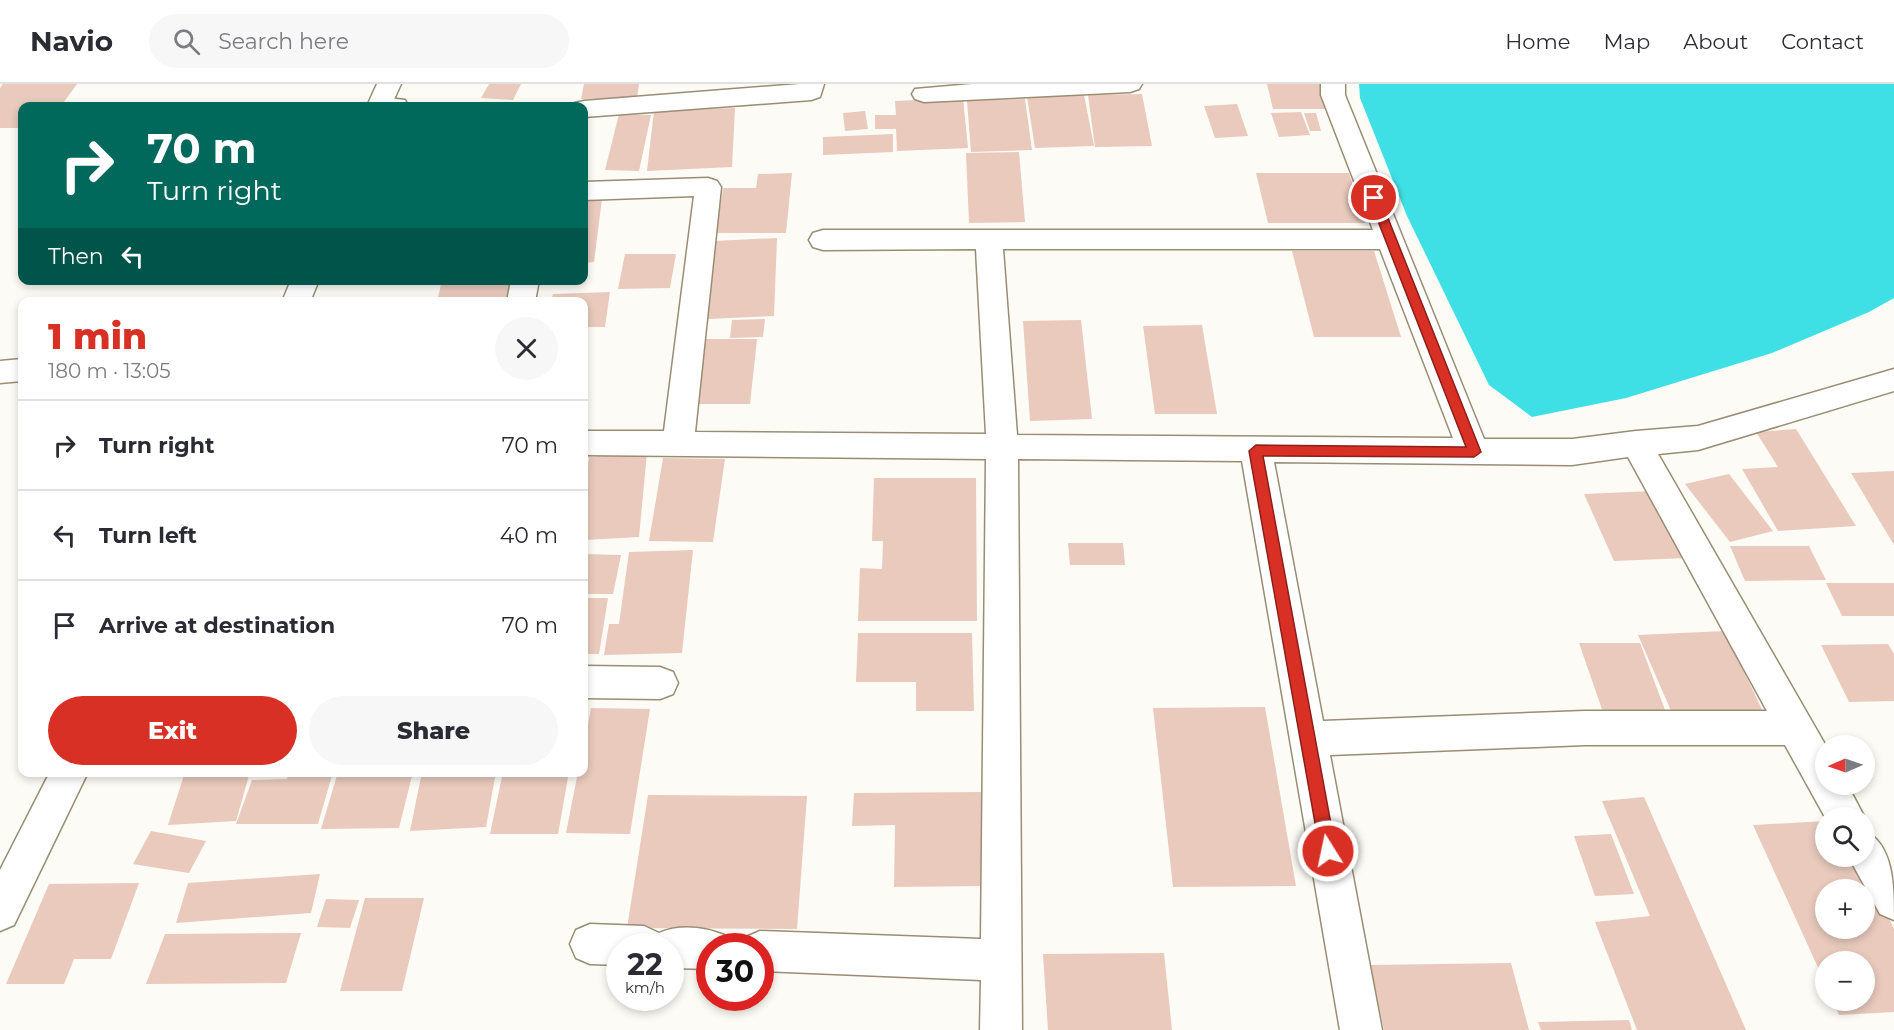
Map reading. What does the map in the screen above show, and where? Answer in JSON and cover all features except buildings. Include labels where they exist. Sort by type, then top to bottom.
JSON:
[{"type":"street","points":[[588,109],[811,92],[812,84]]},
{"type":"street","points":[[924,94],[1131,84]]},
{"type":"street","points":[[1333,84],[1333,95],[1474,452]]},
{"type":"street","points":[[588,191],[708,187],[678,444]]},
{"type":"street","points":[[989,239],[1002,448],[1001,1030]]},
{"type":"street","points":[[823,240],[1391,240]]},
{"type":"street","points":[[0,372],[18,370]]},
{"type":"street","points":[[588,443],[1256,451],[1572,452],[1636,443],[1698,438],[1894,380]]},
{"type":"street","points":[[1636,443],[1815,765]]},
{"type":"street","points":[[1256,451],[1361,1030]]},
{"type":"street","points":[[588,682],[660,683]]},
{"type":"street","points":[[1308,739],[1584,728],[1793,728]]},
{"type":"street","points":[[0,911],[67,777]]},
{"type":"street","points":[[1875,867],[1894,900]]},
{"type":"street","points":[[590,944],[606,945]]},
{"type":"street","points":[[774,952],[1001,960]]},
{"type":"water","points":[[1359,84],[1894,84],[1894,298],[1869,312],[1772,353],[1626,398],[1532,417],[1489,385],[1407,216],[1360,98]]},
{"type":"route","points":[[1328,851],[1256,451],[1474,452],[1374,198]]}]
